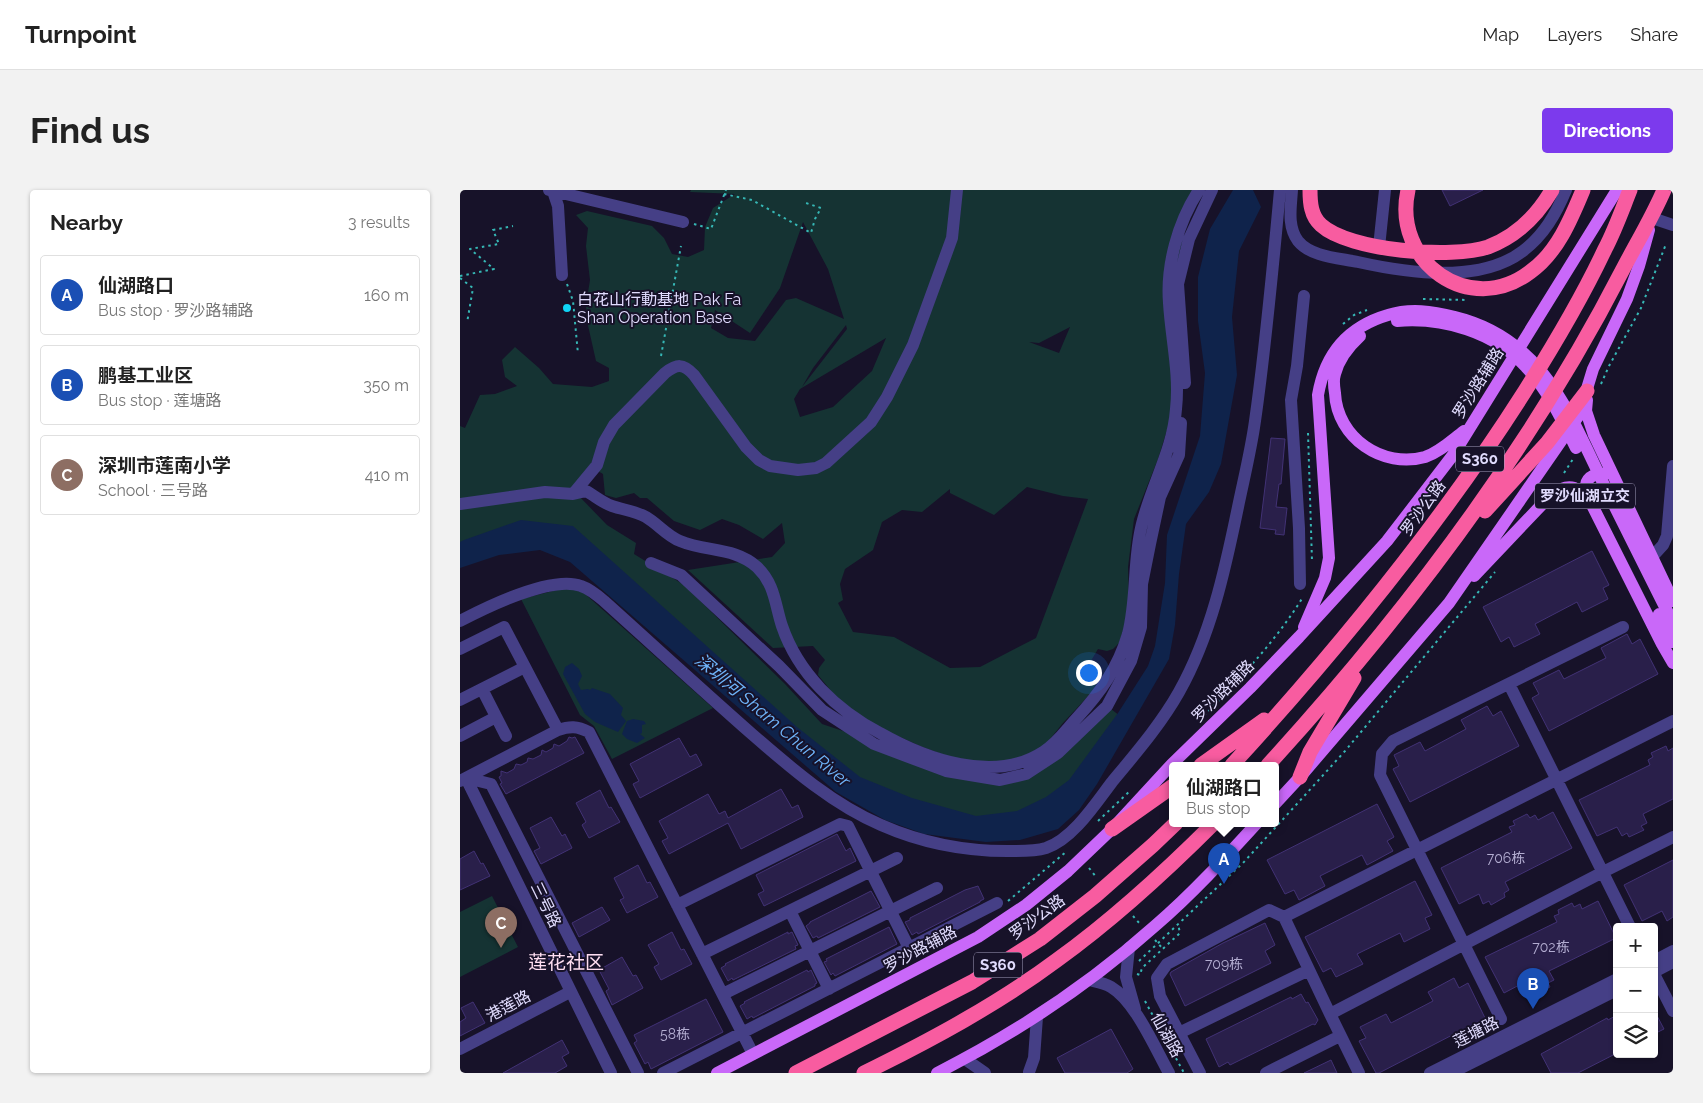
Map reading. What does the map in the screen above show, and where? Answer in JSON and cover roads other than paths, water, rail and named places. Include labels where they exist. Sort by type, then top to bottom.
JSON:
[{"type":"highway","points":[[1310,190],[1311,208],[1314,217],[1326,229],[1356,242],[1381,247],[1447,253],[1474,250],[1501,241],[1526,225],[1544,204],[1552,190]]},
{"type":"highway","points":[[1408,190],[1404,212],[1406,223],[1412,243],[1421,257],[1432,269],[1453,282],[1486,289],[1519,280],[1538,266],[1556,244],[1583,190]]},
{"type":"highway","name":"罗沙公路","points":[[1235,762],[1290,702],[1420,542],[1505,422],[1546,357],[1601,258],[1630,190]]},
{"type":"highway","name":"S360","points":[[1271,762],[1309,721],[1379,636],[1440,560],[1486,496],[1571,364],[1652,218],[1664,190]]},
{"type":"highway","points":[[1440,560],[1548,443],[1587,390]]},
{"type":"highway","points":[[1300,777],[1310,752],[1379,636]]},
{"type":"highway","points":[[1205,762],[1290,702]]},
{"type":"highway","points":[[1112,829],[1169,789]]},
{"type":"highway","name":"罗沙公路","points":[[796,1073],[972,982],[1040,939],[1095,896],[1172,827]]},
{"type":"highway","name":"S360","points":[[864,1073],[989,1006],[1057,961],[1114,916],[1171,866],[1210,827]]},
{"type":"main road","name":"罗沙路辅路","points":[[1174,762],[1299,637],[1387,540],[1453,455],[1617,190]]},
{"type":"main road","points":[[1279,800],[1449,603],[1579,415],[1593,369],[1627,300],[1639,266],[1652,218]]},
{"type":"main road","points":[[1299,637],[1325,578],[1329,558],[1318,395],[1321,378],[1331,355],[1342,340],[1360,331],[1378,318],[1395,313],[1419,310],[1466,320],[1485,327],[1504,337],[1531,359],[1563,401],[1673,623]]},
{"type":"main road","points":[[1470,426],[1442,448],[1427,456],[1411,460],[1395,460],[1381,456],[1358,442],[1351,434],[1336,406],[1334,376],[1340,360],[1360,331],[1398,321],[1419,320],[1440,322],[1464,328],[1482,336],[1512,354],[1526,366],[1554,405],[1673,642]]},
{"type":"main road","points":[[1587,390],[1586,411],[1590,424],[1673,601]]},
{"type":"main road","points":[[1592,505],[1586,486],[1588,479],[1595,474],[1604,472],[1620,490]]},
{"type":"main road","name":"罗沙仙湖立交","points":[[1449,603],[1538,508],[1560,488],[1569,486],[1578,489],[1592,505],[1673,663]]},
{"type":"main road","name":"罗沙路辅路","points":[[717,1073],[978,937],[1026,904],[1068,871],[1112,829],[1169,767]]},
{"type":"main road","points":[[937,1073],[965,1059],[1036,1017],[1089,980],[1158,924],[1254,827]]},
{"type":"street","points":[[551,190],[683,222]]},
{"type":"street","points":[[551,190],[558,206],[562,276]]},
{"type":"street","points":[[572,494],[597,465],[604,442],[614,425],[665,373],[673,367],[680,366],[688,368],[694,374],[746,447],[759,460],[770,466],[798,470],[816,468],[826,463],[871,422],[887,397],[908,356],[952,238],[957,190]]},
{"type":"street","points":[[460,504],[545,492],[572,494],[586,491],[610,505],[635,512],[647,518],[667,534],[682,542],[724,550],[752,563],[764,575],[773,591],[782,624],[794,654],[820,688],[847,712],[877,732],[914,750],[949,761],[1002,767],[1025,761],[1046,750],[1100,693],[1115,668],[1124,646],[1131,622],[1136,558],[1142,524],[1151,493],[1169,448],[1175,421],[1177,391],[1168,301],[1170,272],[1181,228],[1189,207],[1199,190]]},
{"type":"street","points":[[651,563],[681,575],[779,666],[822,710],[874,744],[946,771],[1000,780],[1026,774],[1058,753],[1107,706],[1131,661],[1141,627],[1142,584],[1160,497],[1179,455],[1185,382],[1178,284],[1189,239],[1212,190]]},
{"type":"street","points":[[460,622],[530,590],[557,584],[571,583],[581,586],[604,601],[778,756],[855,812],[911,837],[948,846],[987,852],[1034,850],[1049,847],[1062,840],[1082,821],[1167,712],[1181,689],[1198,652],[1228,558],[1255,424],[1270,299],[1280,190]]},
{"type":"street","points":[[1292,190],[1290,218],[1292,230],[1300,243],[1312,252],[1398,270],[1451,272],[1494,266],[1522,252],[1540,236],[1549,224],[1566,190]]},
{"type":"street","points":[[1381,247],[1385,190]]},
{"type":"street","points":[[1652,218],[1673,225]]},
{"type":"street","points":[[1300,584],[1299,528],[1291,400],[1304,296]]},
{"type":"street","points":[[1652,557],[1663,546],[1667,536],[1673,466]]},
{"type":"street","points":[[460,649],[504,627],[558,730]]},
{"type":"street","points":[[1501,1019],[1380,774],[1382,754],[1393,741],[1623,627]]},
{"type":"street","points":[[460,700],[525,667]]},
{"type":"street","points":[[1509,684],[1628,923]]},
{"type":"street","points":[[482,689],[506,736]]},
{"type":"street","points":[[460,736],[496,717]]},
{"type":"street","points":[[1284,917],[1673,721]]},
{"type":"street","points":[[463,780],[558,730],[569,726],[580,727],[589,732],[753,1054]]},
{"type":"street","points":[[463,780],[491,784],[638,1073]]},
{"type":"street","name":"三号路","points":[[463,780],[611,1073]]},
{"type":"street","points":[[677,905],[840,824],[848,826],[909,948]]},
{"type":"street","points":[[1330,1014],[1673,837]]},
{"type":"street","points":[[702,954],[897,858]]},
{"type":"street","points":[[723,994],[937,888]]},
{"type":"street","points":[[663,1073],[997,903]]},
{"type":"street","points":[[1200,1073],[1160,996],[1157,978],[1167,964],[1269,910],[1284,917],[1359,1073]]},
{"type":"street","points":[[790,911],[829,989]]},
{"type":"street","points":[[1129,948],[1126,977],[1136,1013]]},
{"type":"street","points":[[1658,959],[1673,951]]},
{"type":"street","points":[[1658,971],[1673,962]]},
{"type":"street","points":[[1179,1033],[1309,970]]},
{"type":"street","points":[[1089,980],[1113,988],[1136,1013]]},
{"type":"street","name":"莲塘路","points":[[1430,1073],[1613,981]]},
{"type":"street","points":[[1658,981],[1673,1011]]},
{"type":"street","name":"港莲路","points":[[460,1049],[570,992]]},
{"type":"street","name":"莲塘路","points":[[1451,1073],[1613,992]]},
{"type":"street","name":"仙湖路","points":[[1136,1013],[1169,1073]]},
{"type":"street","points":[[1029,1072],[1034,1058],[1036,1017]]},
{"type":"street","points":[[1266,1073],[1340,1036]]},
{"type":"street","points":[[965,1059],[985,1073]]},
{"type":"water","name":"深圳河 Sham Chun River","points":[[1233,190],[1253,190],[1261,207],[1239,251],[1232,317],[1237,375],[1221,464],[1209,492],[1186,524],[1179,574],[1175,625],[1169,659],[1097,784],[1079,810],[1058,829],[1020,840],[986,842],[924,834],[885,820],[836,792],[570,562],[540,550],[499,555],[460,568],[460,542],[464,540],[521,520],[573,526],[797,727],[860,777],[912,798],[976,816],[1017,811],[1046,797],[1069,780],[1118,713],[1148,666],[1155,646],[1165,583],[1167,535],[1200,436],[1205,373],[1198,321],[1198,277],[1210,229]]},
{"type":"water","points":[[572,663],[579,669],[582,676],[578,684],[581,690],[590,690],[592,688],[610,694],[623,708],[621,715],[626,721],[618,732],[595,722],[585,714],[563,674],[565,667]]},
{"type":"water","points":[[633,719],[644,721],[646,724],[642,725],[642,733],[640,734],[645,738],[637,743],[627,739],[622,734],[627,721]]},
{"type":"place","name":"白花山行動基地 Pak Fa Shan Operation Base","points":[[567,308]]},
{"type":"place","name":"仙湖路口","points":[[1224,884]]},
{"type":"place","name":"深圳市莲南小学","points":[[501,948]]},
{"type":"place","name":"鹏基工业区","points":[[1533,1009]]},
{"type":"district","name":"莲花社区","points":[[566,962]]}]
